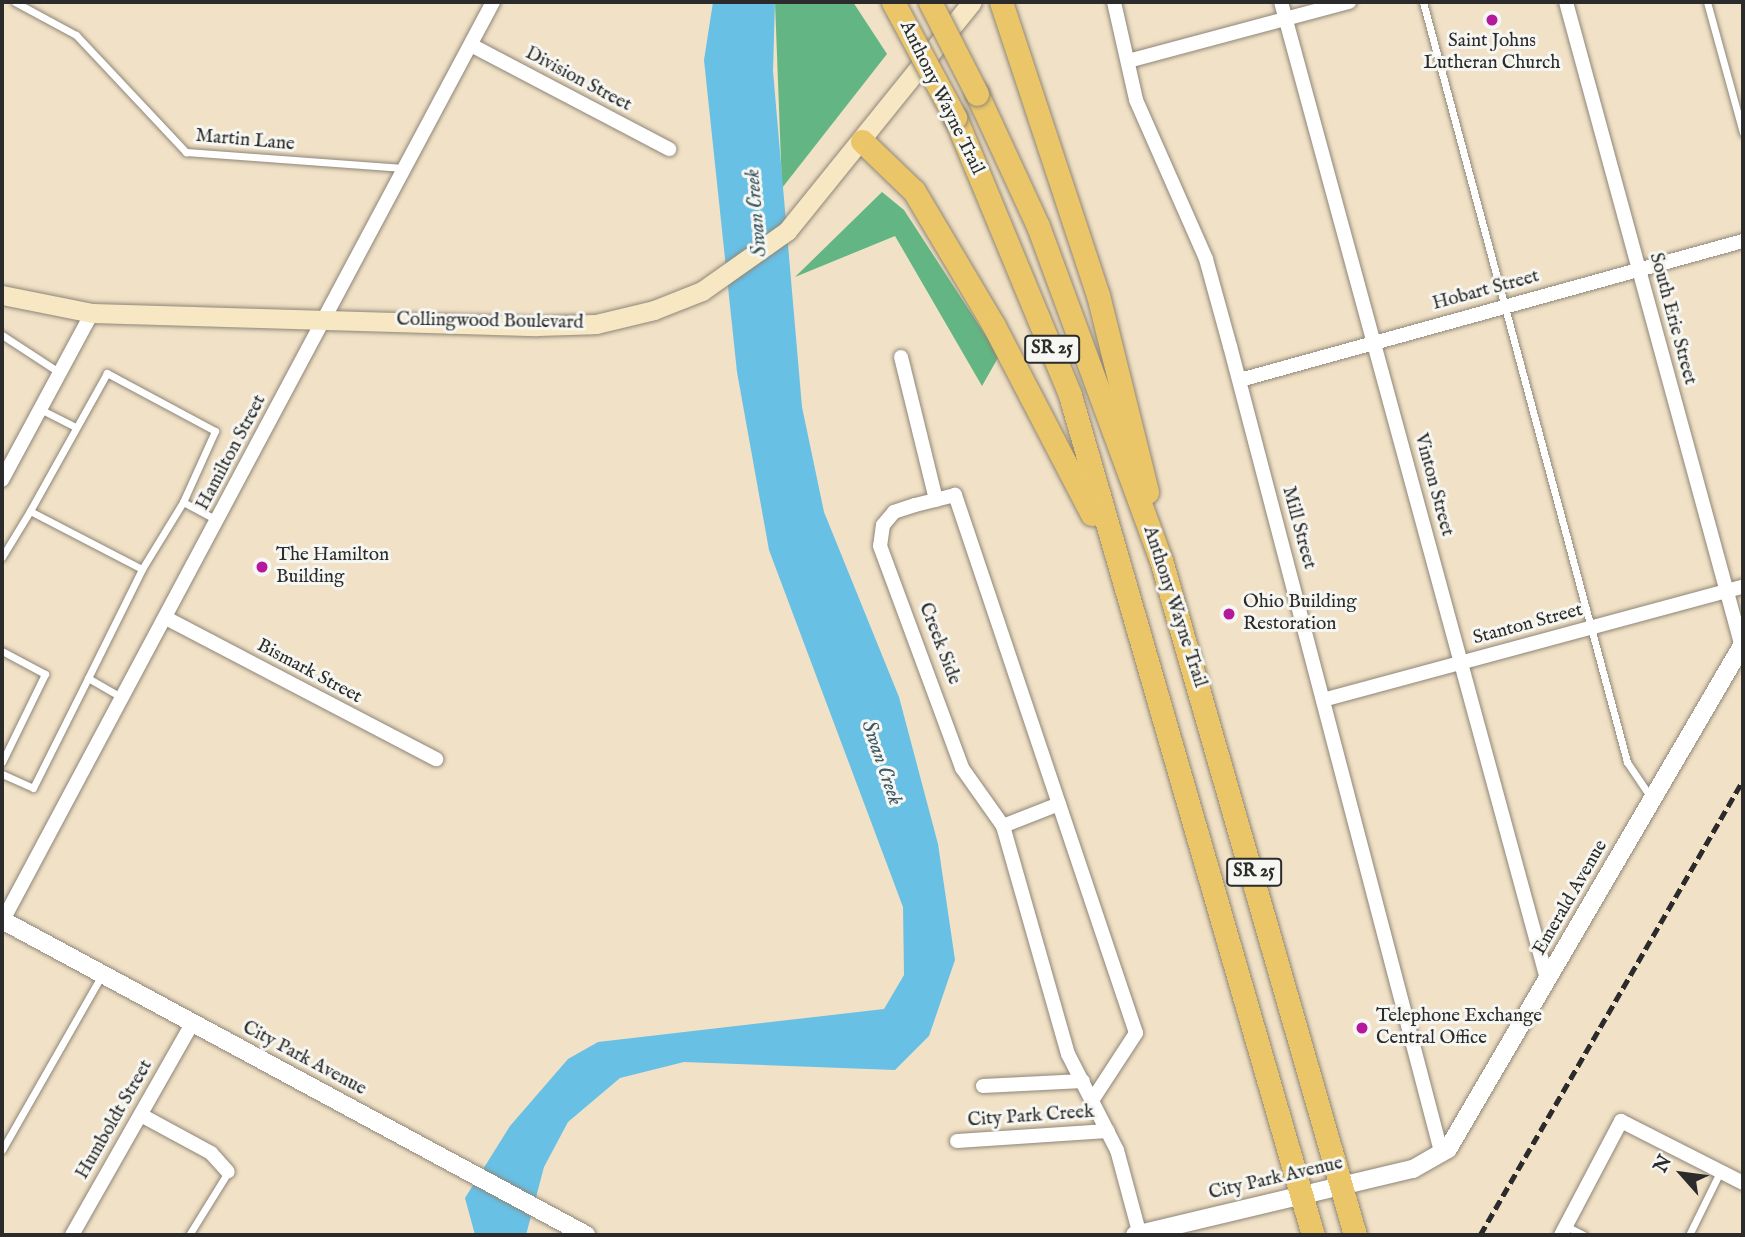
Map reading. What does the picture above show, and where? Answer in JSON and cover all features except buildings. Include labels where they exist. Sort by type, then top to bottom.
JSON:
[{"type":"highway","name":"Anthony Wayne Trail","points":[[893,2],[955,117],[1070,395],[1125,589],[1165,708],[1313,1235]]},
{"type":"highway","name":"Anthony Wayne Trail","points":[[930,2],[1038,226],[1161,560],[1355,1235]]},
{"type":"highway","points":[[1001,2],[1098,295],[1137,438],[1161,560]]},
{"type":"highway","points":[[862,141],[914,191],[994,326],[1072,469],[1125,589]]},
{"type":"main road","name":"Collingwood Boulevard","points":[[2,295],[92,313],[596,324],[702,291],[751,261],[808,209],[972,2]]},
{"type":"street","name":"Hamilton Street","points":[[2,921],[493,2]]},
{"type":"street","name":"Mill Street","points":[[1114,2],[1132,60],[1136,100],[1206,259],[1240,380],[1323,700],[1434,1160]]},
{"type":"street","name":"Vinton Street","points":[[1282,2],[1547,979]]},
{"type":"street","points":[[1132,60],[1349,2]]},
{"type":"street","name":"South Erie Street","points":[[1566,2],[1742,646]]},
{"type":"street","name":"Division Street","points":[[471,45],[669,149]]},
{"type":"street","name":"Hobart Street","points":[[1240,380],[1743,241]]},
{"type":"street","points":[[2,480],[92,313]]},
{"type":"street","points":[[901,358],[936,500],[955,495],[1136,1033],[1093,1099]]},
{"type":"street","name":"Creek Side","points":[[936,500],[894,512],[883,526],[880,546],[962,768],[1003,826],[1068,1054],[1108,1131],[1140,1235]]},
{"type":"street","name":"Stanton Street","points":[[1323,700],[1743,587]]},
{"type":"street","name":"Bismark Street","points":[[166,618],[436,759]]},
{"type":"street","name":"Emerald Avenue","points":[[1434,1160],[1547,979],[1742,646]]},
{"type":"street","points":[[1003,826],[1059,804]]},
{"type":"street","name":"City Park Avenue","points":[[2,921],[586,1235]]},
{"type":"street","name":"Humboldt Street","points":[[72,1235],[192,1024]]},
{"type":"street","points":[[983,1086],[1083,1081]]},
{"type":"street","points":[[141,1115],[211,1153],[228,1172]]},
{"type":"street","points":[[1564,1231],[1621,1121],[1743,1183]]},
{"type":"street","name":"City Park Creek","points":[[957,1141],[1108,1131]]},
{"type":"street","name":"City Park Avenue","points":[[1135,1235],[1434,1160]]},
{"type":"lane","name":"Martin Lane","points":[[15,2],[76,35],[186,152],[406,168]]},
{"type":"lane","points":[[1423,2],[1627,762],[1653,799]]},
{"type":"lane","points":[[1707,2],[1743,133]]},
{"type":"lane","points":[[2,335],[60,373]]},
{"type":"lane","points":[[2,557],[107,373],[215,431],[183,502],[142,569],[33,788],[2,774]]},
{"type":"lane","points":[[40,409],[75,427]]},
{"type":"lane","points":[[183,502],[218,520]]},
{"type":"lane","points":[[30,510],[142,569]]},
{"type":"lane","points":[[2,651],[45,674],[2,762]]},
{"type":"lane","points":[[88,678],[122,698]]},
{"type":"lane","points":[[2,1150],[102,975]]},
{"type":"lane","points":[[1689,1235],[1720,1171]]},
{"type":"lane","points":[[189,1235],[228,1172]]},
{"type":"lane","points":[[1564,1231],[1584,1235]]},
{"type":"green space","points":[[775,2],[853,2],[887,54],[782,188]]},
{"type":"green space","points":[[882,192],[904,210],[999,356],[982,386],[895,236],[795,277]]},
{"type":"water","name":"Swan Creek","points":[[713,2],[775,2],[773,71],[802,407],[824,512],[899,697],[938,844],[955,960],[929,1036],[895,1070],[684,1062],[620,1078],[568,1122],[544,1167],[526,1235],[475,1235],[465,1198],[510,1126],[568,1059],[598,1042],[884,1009],[904,975],[903,907],[769,550],[737,372],[704,60]]},
{"type":"railway","points":[[1480,1235],[1743,780]]},
{"type":"place","name":"Saint Johns Lutheran Church","points":[[1492,20]]},
{"type":"place","name":"The Hamilton Building","points":[[262,567]]},
{"type":"place","name":"Ohio Building Restoration","points":[[1229,614]]},
{"type":"place","name":"Telephone Exchange Central Office","points":[[1362,1028]]}]
